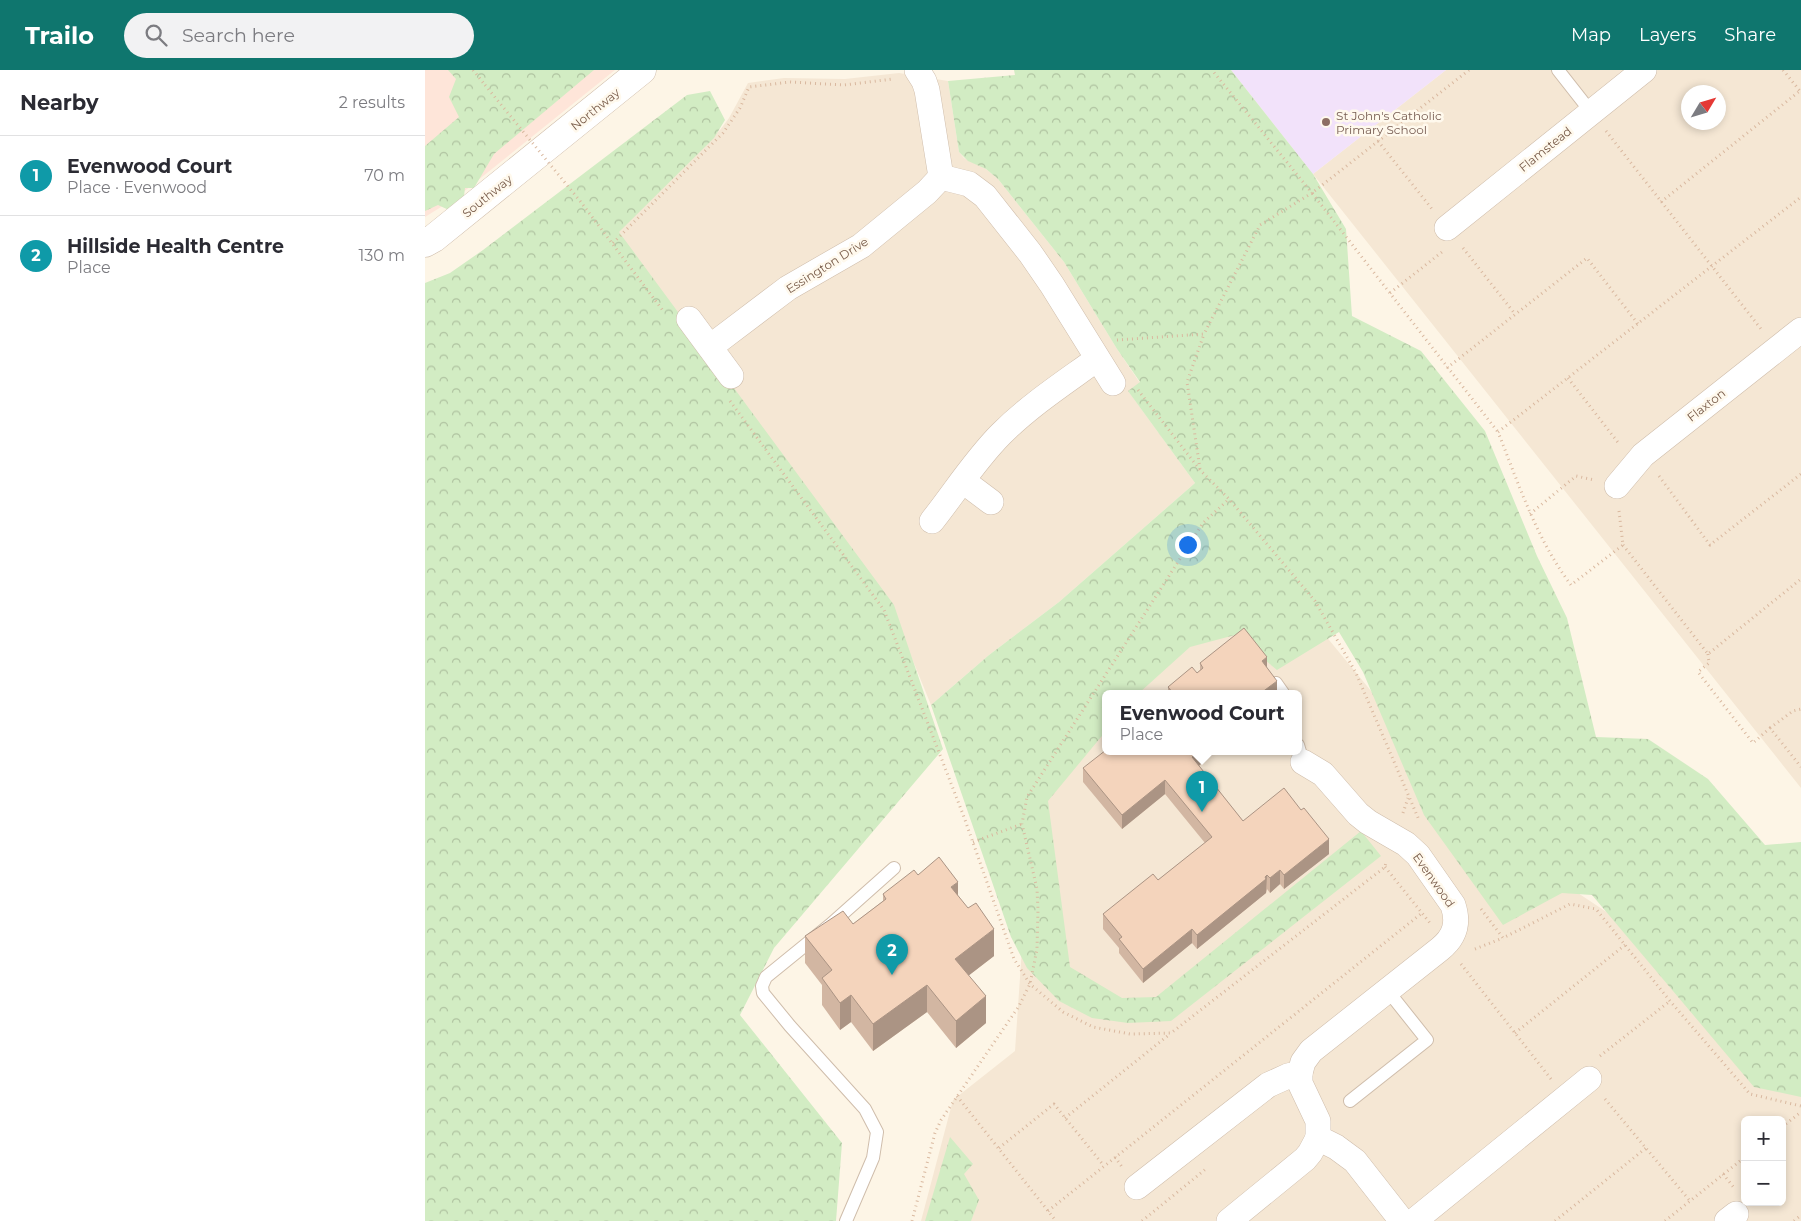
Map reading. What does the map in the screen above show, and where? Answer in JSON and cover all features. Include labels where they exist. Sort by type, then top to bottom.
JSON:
[{"type":"street","name":"Northway","points":[[548,147],[641,70]]},
{"type":"street","name":"Flamstead","points":[[1452,234],[1591,112],[1643,70]]},
{"type":"street","points":[[919,73],[927,90],[941,178],[969,184],[985,196],[1052,284],[1093,353],[1123,383]]},
{"type":"street","name":"Southway","points":[[428,240],[548,147]]},
{"type":"street","name":"Essington Drive","points":[[710,347],[788,288],[866,242],[927,192],[941,178]]},
{"type":"street","points":[[678,317],[710,347],[729,386]]},
{"type":"street","name":"Flaxton","points":[[1617,486],[1639,460],[1801,330]]},
{"type":"street","points":[[932,521],[982,456],[1019,417],[1093,353]]},
{"type":"street","points":[[963,481],[991,502]]},
{"type":"street","name":"Evenwood","points":[[1300,1073],[1303,1062],[1311,1051],[1440,949],[1452,938],[1456,927],[1456,915],[1453,905],[1418,855],[1406,844],[1357,814],[1323,774],[1302,755]]},
{"type":"street","points":[[1137,1187],[1268,1085],[1300,1073],[1300,1082],[1318,1122],[1318,1138],[1305,1159],[1229,1221]]},
{"type":"street","points":[[1414,1221],[1589,1079]]},
{"type":"street","points":[[1318,1138],[1336,1146],[1355,1161],[1402,1221]]},
{"type":"lane","points":[[1558,70],[1591,112]]},
{"type":"lane","points":[[846,1221],[873,1158],[877,1132],[865,1109],[790,1026],[763,993],[762,986],[766,977],[830,925],[893,868]]},
{"type":"lane","points":[[1350,1101],[1427,1040],[1388,990]]},
{"type":"path","points":[[473,70],[613,243],[678,317]]},
{"type":"path","points":[[1212,70],[1312,193],[1498,432],[1530,514],[1560,570],[1571,586],[1623,545]]},
{"type":"path","points":[[1200,470],[1187,382],[1204,334],[1260,225],[1312,193],[1469,70]]},
{"type":"path","points":[[1661,202],[1801,90],[1783,70]]},
{"type":"path","points":[[613,243],[723,133],[740,108],[749,87],[790,82],[844,85],[919,73]]},
{"type":"path","points":[[1591,112],[1777,349]]},
{"type":"path","points":[[1378,141],[1515,314]]},
{"type":"path","points":[[1498,432],[1801,197]]},
{"type":"path","points":[[1390,293],[1452,234]]},
{"type":"path","points":[[1447,368],[1587,258],[1638,324]]},
{"type":"path","points":[[1093,353],[1104,341],[1204,334]]},
{"type":"path","points":[[1568,378],[1710,545],[1801,474]]},
{"type":"path","points":[[1123,383],[1200,470],[1229,499],[1315,602],[1356,673],[1417,818],[1423,826]]},
{"type":"path","points":[[729,386],[885,610],[973,842],[1014,959],[1030,984],[1063,1012],[1093,1027],[1130,1034],[1171,1033]]},
{"type":"path","points":[[1530,514],[1576,476],[1617,486],[1623,545],[1708,654],[1709,664],[1698,672],[1753,743],[1769,728],[1793,711],[1801,709]]},
{"type":"path","points":[[912,1221],[935,1133],[941,1120],[1019,1006],[1030,984],[1037,949],[1038,910],[1037,889],[1022,824],[1027,797],[1203,523],[1229,499]]},
{"type":"path","points":[[1708,654],[1801,580]]},
{"type":"path","points":[[1769,728],[1801,768]]},
{"type":"path","points":[[1403,814],[1409,797]]},
{"type":"path","points":[[973,842],[1022,824]]},
{"type":"path","points":[[1065,1118],[1385,867],[1387,859]]},
{"type":"path","points":[[1385,867],[1431,925]]},
{"type":"path","points":[[1470,951],[1503,938],[1570,904],[1596,909],[1750,1094],[1801,1106]]},
{"type":"path","points":[[1480,907],[1503,938]]},
{"type":"path","points":[[1048,1210],[1422,913]]},
{"type":"path","points":[[1515,1033],[1625,945]]},
{"type":"path","points":[[1456,958],[1566,1098]]},
{"type":"path","points":[[1670,1000],[1583,1070],[1690,1201]]},
{"type":"path","points":[[957,1096],[1056,1221]]},
{"type":"path","points":[[999,1148],[1054,1104],[1104,1166]]},
{"type":"path","points":[[1786,1124],[1801,1112]]},
{"type":"path","points":[[1555,1221],[1646,1148]]},
{"type":"path","points":[[1665,1221],[1741,1160]]},
{"type":"path","points":[[1794,1221],[1801,1215]]},
{"type":"shaded area","points":[[425,70],[615,70],[457,197],[425,217]]},
{"type":"shaded area","name":"St John's Catholic Primary School","points":[[1231,70],[1446,70],[1313,174]]},
{"type":"shaded area","points":[[1446,70],[1801,70],[1801,788],[1313,174]]},
{"type":"shaded area","points":[[899,73],[948,81],[959,152],[964,158],[986,169],[998,179],[1064,262],[1140,383],[1129,392],[1195,483],[1059,602],[989,655],[931,705],[891,607],[611,231],[720,130],[729,118],[748,83],[784,78],[845,79]]},
{"type":"shaded area","points":[[1287,589],[1489,834],[1801,1041],[1801,1221],[921,1221],[953,1100],[1015,1051],[1032,800],[1102,702],[1102,755],[1302,755],[1302,690],[1113,690]]},
{"type":"green space","points":[[448,70],[594,70],[494,154],[474,188],[465,188],[463,204],[451,211],[438,205],[425,211],[425,146],[459,117],[449,97],[456,79]]},
{"type":"green space","points":[[1014,70],[1231,70],[1313,174],[1346,229],[1352,316],[1421,351],[1485,431],[1537,556],[1567,618],[1596,737],[1648,739],[1708,779],[1765,845],[1801,842],[1801,1097],[1754,1087],[1592,895],[1562,893],[1503,925],[1424,815],[1363,672],[1339,632],[1277,670],[1235,635],[1190,647],[1142,690],[1102,690],[1102,736],[1048,801],[1070,967],[1122,998],[1156,997],[1361,831],[1381,856],[1171,1021],[1128,1023],[1092,1018],[1059,1001],[1027,968],[1011,937],[931,705],[989,655],[1059,602],[1195,483],[1128,391],[1140,382],[1117,349],[1064,262],[998,179],[986,169],[968,161],[959,152],[948,81],[1015,75]]},
{"type":"green space","points":[[710,91],[725,120],[714,138],[619,232],[894,605],[943,749],[774,948],[740,1015],[842,1143],[836,1221],[425,1221],[425,283],[450,273],[483,250],[687,95]]},
{"type":"green space","points":[[950,1137],[973,1164],[964,1174],[979,1200],[971,1221],[925,1221]]},
{"type":"building","points":[[1244,628],[1267,657],[1262,661],[1277,681],[1265,690],[1170,690],[1168,687],[1192,667],[1197,673],[1203,668],[1200,663]]},
{"type":"building","points":[[1102,753],[1102,755],[1195,755],[1192,757],[1243,821],[1284,788],[1301,810],[1304,808],[1329,839],[1284,875],[1280,870],[1270,878],[1267,875],[1266,879],[1197,935],[1192,929],[1143,969],[1119,939],[1122,937],[1103,914],[1153,874],[1158,880],[1212,837],[1165,780],[1122,815],[1083,768]]},
{"type":"building","points":[[939,857],[958,882],[951,887],[968,908],[976,903],[994,929],[955,959],[986,996],[956,1021],[927,985],[873,1024],[851,995],[840,1003],[822,978],[832,970],[805,936],[843,911],[853,924],[886,899],[883,894],[914,870],[918,875]]},
{"type":"place","name":"St John's Catholic Primary School","points":[[1326,122]]},
{"type":"place","name":"Evenwood Court","points":[[1202,812]]},
{"type":"place","name":"Hillside Health Centre","points":[[892,975]]}]
